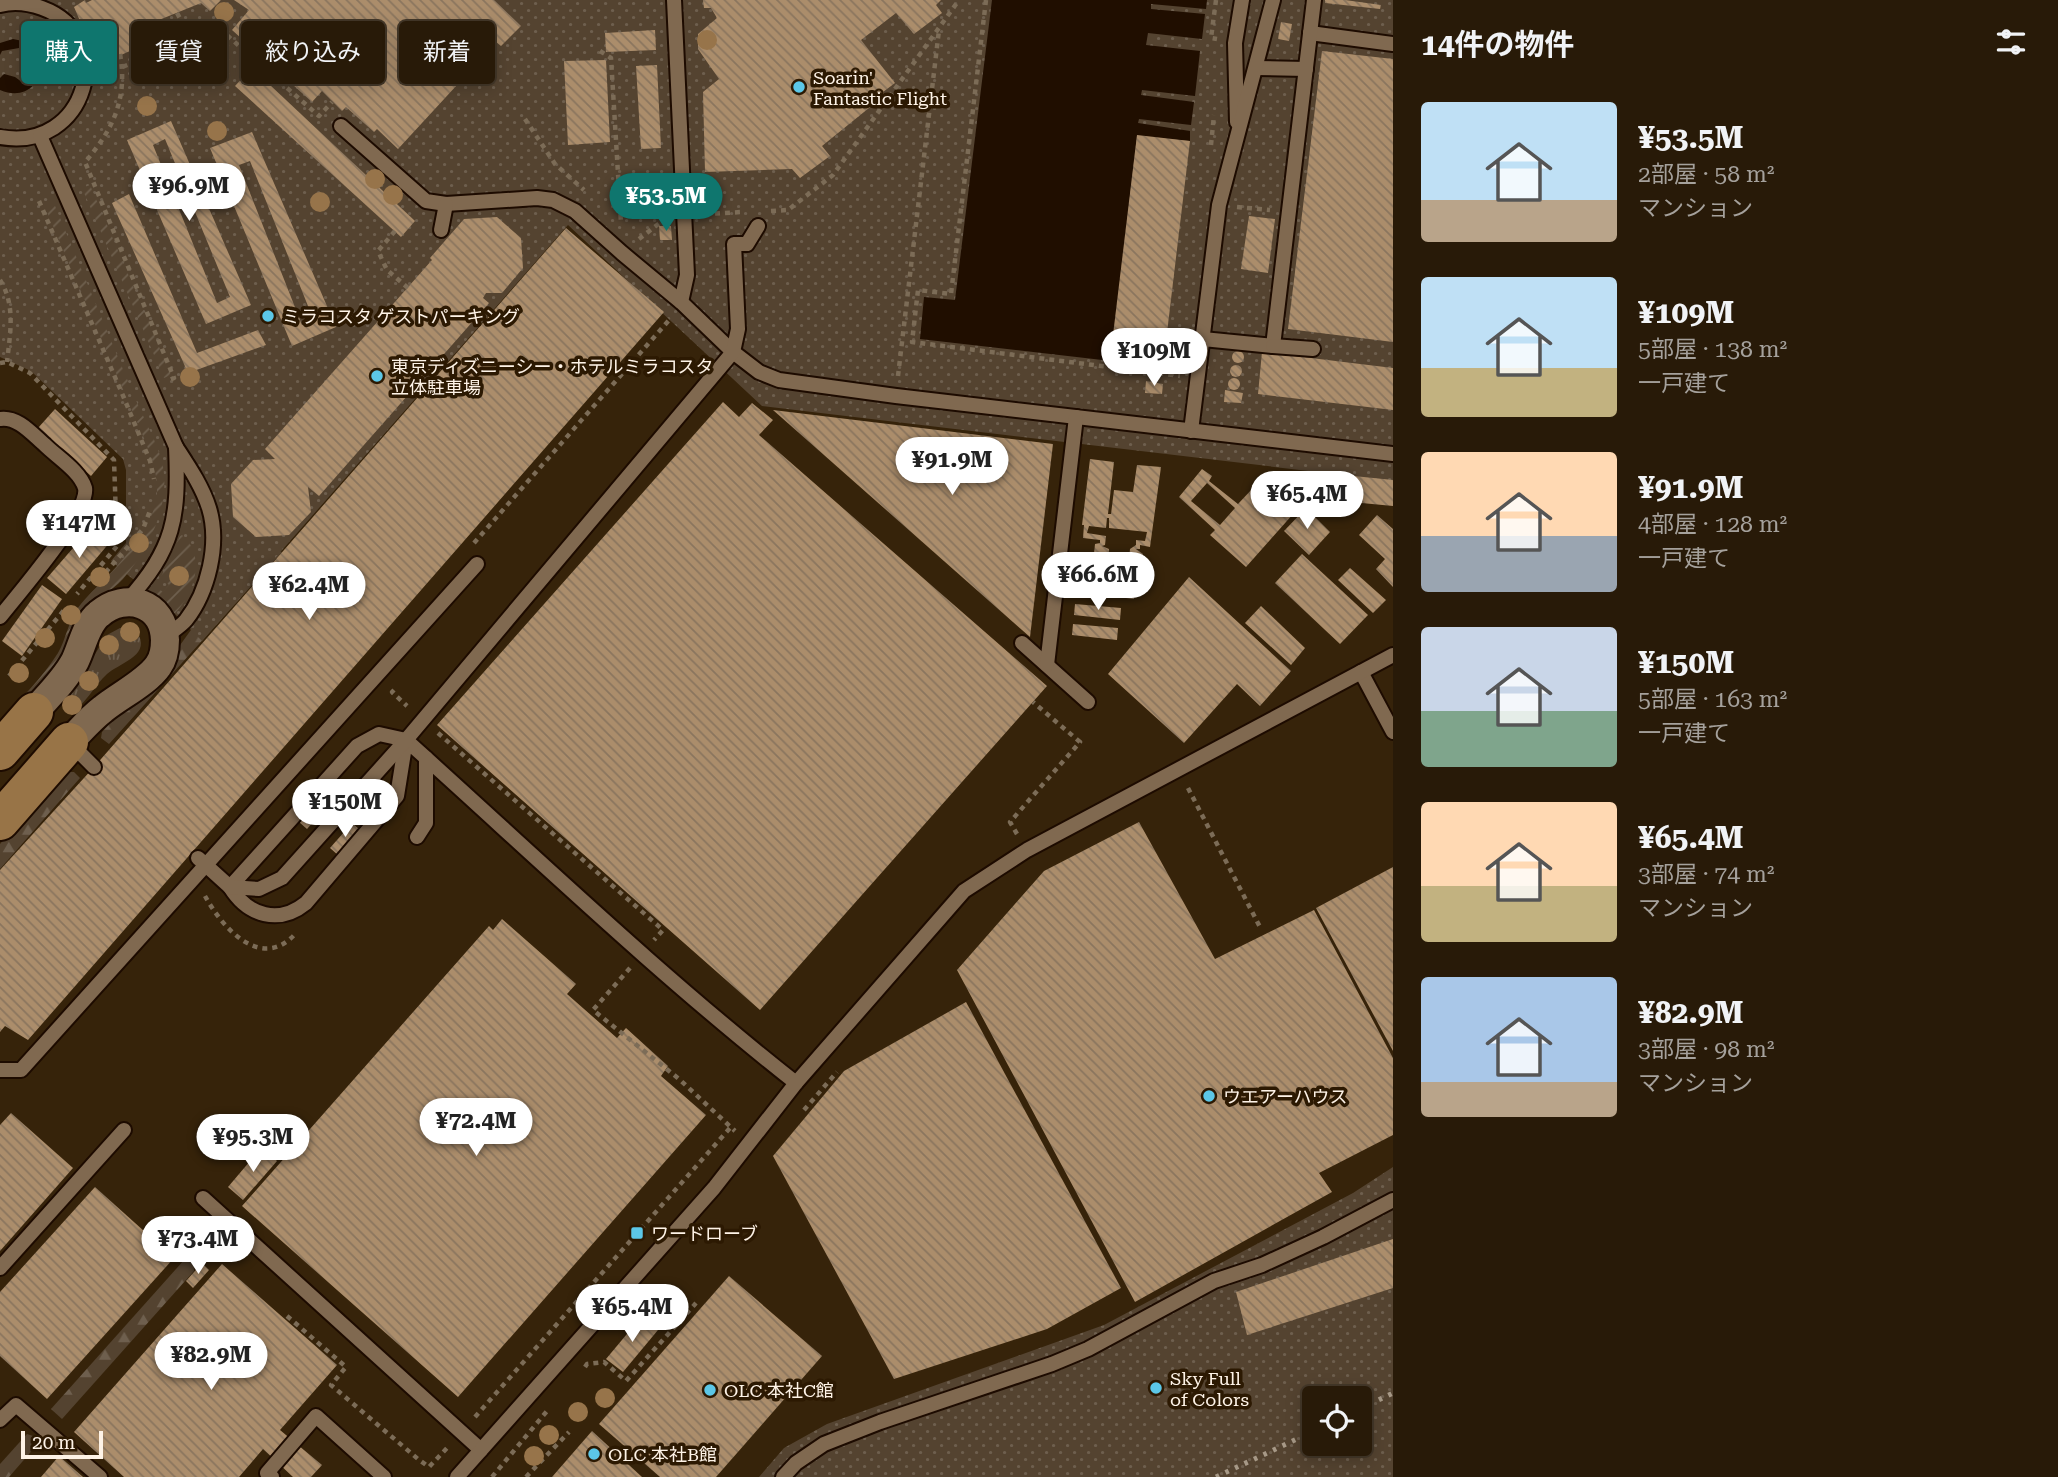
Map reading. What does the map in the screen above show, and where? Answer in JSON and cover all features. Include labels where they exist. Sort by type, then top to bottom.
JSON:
[{"type":"street","points":[[0,751],[74,663],[98,614],[125,603],[149,607],[158,615],[163,624],[164,637],[164,652],[158,666],[100,711],[81,755],[0,821]]},
{"type":"lane","points":[[674,0],[687,275],[681,302]]},
{"type":"lane","points":[[1238,137],[1235,43],[1242,0]]},
{"type":"lane","points":[[1191,431],[1219,205],[1273,0]]},
{"type":"lane","points":[[1273,346],[1314,0]]},
{"type":"lane","points":[[0,5],[9,2],[30,3],[50,10],[64,21]]},
{"type":"lane","points":[[1310,33],[1393,44]]},
{"type":"lane","points":[[1256,68],[1306,69]]},
{"type":"lane","points":[[0,137],[17,140],[40,136],[62,123],[78,104],[84,84]]},
{"type":"lane","points":[[341,126],[426,201],[446,204],[537,198],[553,200],[575,211],[681,302],[733,352],[759,372],[779,380],[1393,454]]},
{"type":"lane","points":[[40,136],[176,447],[200,485],[210,510],[213,537],[209,571],[201,598],[184,623],[164,637]]},
{"type":"lane","points":[[441,230],[446,204]]},
{"type":"lane","points":[[229,887],[259,889],[282,878],[406,740],[733,352],[738,329],[734,244],[747,244],[760,219]]},
{"type":"lane","points":[[1203,339],[1313,349]]},
{"type":"lane","points":[[1047,665],[1076,417]]},
{"type":"lane","points":[[0,419],[5,418],[22,425],[78,475],[85,489],[84,503],[72,524],[0,617]]},
{"type":"lane","points":[[125,603],[151,573],[163,553],[177,502],[176,447]]},
{"type":"lane","points":[[0,1070],[22,1070],[202,861],[477,564]]},
{"type":"lane","points":[[1022,643],[1088,702]]},
{"type":"lane","points":[[457,1477],[719,1182],[796,1083],[964,891],[1027,850],[1393,655]]},
{"type":"lane","points":[[1361,672],[1393,732]]},
{"type":"lane","points":[[229,887],[357,746],[379,734],[406,740],[719,1023],[796,1083]]},
{"type":"lane","points":[[202,861],[253,911],[286,915],[297,911],[397,796],[406,740]]},
{"type":"lane","points":[[417,837],[426,823],[426,758]]},
{"type":"lane","points":[[0,1268],[124,1130]]},
{"type":"lane","points":[[203,1198],[481,1450]]},
{"type":"lane","points":[[783,1477],[796,1463],[824,1444],[1088,1349],[1214,1281],[1262,1265],[1393,1200]]},
{"type":"lane","points":[[0,1420],[16,1405],[100,1477]]},
{"type":"lane","points":[[272,1477],[267,1473],[316,1416],[384,1477]]},
{"type":"path","points":[[760,219],[788,210],[833,175],[959,0]]},
{"type":"path","points":[[986,0],[951,294],[918,290],[912,342],[1181,376],[1180,384]]},
{"type":"path","points":[[1216,0],[1211,38],[1220,39]]},
{"type":"path","points":[[177,13],[181,21]]},
{"type":"path","points":[[904,381],[897,380],[940,26]]},
{"type":"path","points":[[227,35],[319,116],[332,102]]},
{"type":"path","points":[[600,51],[611,58],[621,223]]},
{"type":"path","points":[[120,54],[123,68],[121,90],[113,122],[103,142],[85,162],[174,378],[124,398]]},
{"type":"path","points":[[117,70],[131,65]]},
{"type":"path","points":[[1211,149],[1214,108]]},
{"type":"path","points":[[1219,205],[1288,211]]},
{"type":"path","points":[[639,239],[669,215],[749,212]]},
{"type":"path","points":[[395,231],[378,251],[387,270],[408,288]]},
{"type":"path","points":[[0,280],[7,290],[12,322],[6,362]]},
{"type":"path","points":[[471,547],[670,318]]},
{"type":"path","points":[[401,682],[392,692],[663,930],[593,1010],[678,1079],[730,1129],[756,1135]]},
{"type":"path","points":[[1027,850],[1010,821],[1080,742],[1033,702]]},
{"type":"path","points":[[1177,794],[1188,788],[1261,929]]},
{"type":"path","points":[[798,1117],[843,1065]]},
{"type":"path","points":[[429,1467],[730,1129]]},
{"type":"path","points":[[699,1162],[719,1182]]},
{"type":"path","points":[[578,1374],[587,1364],[604,1362],[626,1381],[696,1303]]},
{"type":"path","points":[[287,1316],[346,1367],[331,1385],[434,1472]]},
{"type":"path","points":[[492,1477],[552,1405]]},
{"type":"path","points":[[527,1477],[569,1433]]},
{"type":"green space","points":[[0,0],[1393,0],[1393,481],[762,406],[568,225],[202,641],[175,614],[111,561],[126,543],[126,470],[123,459],[31,371],[0,357]]},
{"type":"green space","points":[[90,185],[171,375],[164,378],[82,188]]},
{"type":"green space","points":[[53,201],[132,391],[125,394],[44,205]]},
{"type":"green space","points":[[135,398],[162,462],[164,493],[156,525],[133,567],[118,584],[81,612],[58,660],[5,721],[3,719],[58,653],[77,609],[117,566],[149,522],[157,486],[148,449],[128,401]]},
{"type":"green space","points":[[182,535],[194,553],[195,575],[188,596],[175,613],[172,613],[149,592],[155,586],[163,592],[169,585],[161,577]]},
{"type":"green space","points":[[254,542],[282,552],[109,744],[101,738],[102,732],[178,648]]},
{"type":"green space","points":[[120,628],[131,629],[137,633],[140,649],[131,659],[107,674],[70,714],[63,705],[107,635]]},
{"type":"green space","points":[[64,772],[74,772],[80,778],[0,869],[0,844],[54,780]]},
{"type":"green space","points":[[1393,1167],[1393,1477],[759,1477],[784,1448],[827,1424],[1104,1325],[1353,1193]]},
{"type":"green space","points":[[193,1250],[194,1271],[62,1419],[51,1409]]},
{"type":"green space","points":[[27,1434],[42,1439],[9,1477],[0,1477],[0,1464]]},
{"type":"shaded area","points":[[992,0],[1207,0],[1206,9],[1151,4],[1151,9],[1205,14],[1202,39],[1148,33],[1146,45],[1200,51],[1195,96],[1142,90],[1141,95],[1194,102],[1191,125],[1139,119],[1138,123],[1190,131],[1190,141],[1137,136],[1114,335],[1166,341],[1163,367],[920,339],[924,297],[955,300]]},
{"type":"shaded area","points":[[13,39],[21,42],[21,49],[2,51],[0,55],[0,43]]},
{"type":"shaded area","points":[[4,74],[15,77],[21,84],[35,84],[26,91],[15,93],[0,90],[0,78]]},
{"type":"building","points":[[85,0],[86,3],[92,0],[221,0],[210,11],[201,3],[159,21],[131,21],[131,51],[117,57],[117,21],[80,21],[74,7]]},
{"type":"building","points":[[234,0],[494,0],[521,26],[501,46],[495,41],[495,21],[399,21],[399,84],[458,84],[398,149],[377,129],[374,132],[346,107],[342,111],[322,91],[312,102],[292,84],[385,84],[385,21],[241,21],[241,38],[232,30],[249,10]]},
{"type":"building","name":"Soarin' Fantastic Flight","points":[[703,0],[941,0],[936,5],[942,13],[914,34],[896,13],[861,40],[895,83],[883,92],[885,95],[822,146],[830,156],[800,178],[792,169],[705,172],[703,92],[719,79],[698,49],[698,34],[717,18],[711,8],[704,8]]},
{"type":"building","points":[[1325,0],[1381,5],[1380,9],[1325,3]]},
{"type":"building","points":[[1281,22],[1292,24],[1289,41],[1278,39]]},
{"type":"building","points":[[655,30],[656,50],[606,52],[605,33]]},
{"type":"building","points":[[1322,51],[1393,59],[1393,342],[1288,329]]},
{"type":"building","points":[[606,60],[610,142],[568,145],[564,61]]},
{"type":"building","points":[[657,65],[661,148],[641,149],[636,66]]},
{"type":"building","points":[[241,80],[241,84],[269,84],[415,221],[401,237],[235,86]]},
{"type":"building","points":[[171,121],[251,305],[206,324],[127,140]],"holes":[[[165,139],[230,297],[217,303],[153,145]]]},
{"type":"building","points":[[252,132],[336,327],[292,346],[210,148]],"holes":[[[250,161],[314,321],[302,325],[239,165]]]},
{"type":"building","points":[[1137,135],[1190,141],[1166,341],[1113,335]]},
{"type":"building","points":[[129,194],[197,353],[258,330],[266,345],[188,373],[112,203]]},
{"type":"building","points":[[1249,216],[1275,219],[1268,273],[1241,269]]},
{"type":"building","name":"東京ディズニーシー・ホテルミラコスタ 立体駐車場","points":[[497,217],[521,238],[523,268],[502,293],[486,293],[483,298],[489,303],[319,496],[308,487],[311,512],[289,535],[256,537],[233,517],[231,484],[253,460],[275,459],[265,449],[432,260],[430,258],[464,219]]},
{"type":"building","points":[[659,226],[671,226],[672,240],[660,240]]},
{"type":"building","points":[[566,228],[664,312],[28,1040],[5,1026],[0,1032],[0,870],[94,767]]},
{"type":"building","points":[[1238,351],[1244,357],[1238,363],[1232,357]]},
{"type":"building","points":[[1262,352],[1393,368],[1393,410],[1258,394]]},
{"type":"building","points":[[1231,366],[1241,366],[1241,376],[1231,376]]},
{"type":"building","points":[[1234,378],[1240,384],[1234,390],[1228,384]]},
{"type":"building","points":[[1146,381],[1163,384],[1162,394],[1145,393]]},
{"type":"building","points":[[1225,390],[1243,393],[1241,403],[1224,402]]},
{"type":"building","points":[[723,402],[739,417],[752,403],[773,420],[759,435],[1047,686],[760,1010],[437,725]]},
{"type":"building","points":[[55,409],[107,457],[91,476],[38,428]]},
{"type":"building","points":[[773,410],[1053,444],[1030,637]]},
{"type":"building","points":[[1090,459],[1114,462],[1108,514],[1111,514],[1114,490],[1133,492],[1137,465],[1161,467],[1150,547],[1140,545],[1140,549],[1136,549],[1143,554],[1142,569],[1138,568],[1134,599],[1086,593],[1088,581],[1096,582],[1098,563],[1093,563],[1095,544],[1100,543],[1100,540],[1083,538],[1082,525]],"holes":[[[1109,518],[1109,528],[1147,532],[1145,541],[1136,540],[1136,545],[1130,549],[1128,567],[1134,568],[1132,586],[1101,583],[1103,563],[1108,564],[1109,549],[1102,546],[1105,545],[1106,536],[1087,533],[1089,526],[1106,528]]]},
{"type":"building","points":[[1202,469],[1212,476],[1209,481],[1238,504],[1268,472],[1302,504],[1246,567],[1210,535],[1215,530],[1179,497]],"holes":[[[1207,483],[1235,508],[1220,525],[1191,501]]]},
{"type":"building","points":[[1354,476],[1393,480],[1393,506],[1351,502]]},
{"type":"building","points":[[1306,508],[1330,532],[1309,555],[1284,531]]},
{"type":"building","points":[[1377,515],[1393,529],[1393,587],[1376,569],[1385,559],[1359,535]]},
{"type":"building","points":[[93,525],[111,541],[66,594],[47,578]]},
{"type":"building","points":[[1302,554],[1368,615],[1340,644],[1275,583]]},
{"type":"building","points":[[1350,568],[1386,600],[1373,613],[1338,580]]},
{"type":"building","points":[[1189,577],[1291,671],[1260,706],[1237,684],[1184,743],[1108,674]]},
{"type":"building","points":[[42,585],[62,599],[22,656],[2,641]]},
{"type":"building","points":[[1075,604],[1121,608],[1120,620],[1074,615]]},
{"type":"building","points":[[1261,606],[1305,648],[1291,665],[1245,623]]},
{"type":"building","points":[[1073,624],[1118,628],[1117,640],[1072,635]]},
{"type":"building","points":[[321,797],[329,804],[307,829],[299,822]]},
{"type":"building","name":"ウエアーハウス","points":[[1139,822],[1215,959],[1314,910],[1393,1058],[1393,1135],[1319,1173],[1332,1192],[1135,1302],[957,970],[1044,871]]},
{"type":"building","points":[[352,823],[360,830],[338,855],[330,848]]},
{"type":"building","points":[[1393,867],[1393,1051],[1316,908]]},
{"type":"building","points":[[502,919],[576,984],[567,994],[617,1038],[626,1028],[668,1066],[661,1076],[706,1115],[458,1397],[242,1206],[489,926],[493,930]]},
{"type":"building","points":[[966,1002],[1121,1288],[1047,1329],[894,1379],[773,1156],[844,1071]]},
{"type":"building","points":[[11,1113],[73,1168],[0,1251],[0,1125]]},
{"type":"building","points":[[262,1147],[277,1161],[243,1200],[228,1187]]},
{"type":"building","points":[[95,1187],[174,1258],[47,1399],[0,1356],[0,1292]]},
{"type":"building","points":[[170,1224],[181,1234],[174,1241],[163,1231]]},
{"type":"building","points":[[1393,1239],[1393,1288],[1247,1335],[1236,1292]]},
{"type":"building","points":[[202,1263],[209,1270],[193,1288],[186,1281]]},
{"type":"building","points":[[222,1264],[337,1365],[280,1430],[322,1465],[311,1477],[293,1477],[263,1449],[239,1477],[124,1477],[74,1432]]},
{"type":"building","name":"OLC 本社C館","points":[[729,1276],[822,1356],[716,1477],[660,1477],[599,1424]]},
{"type":"building","points":[[642,1316],[658,1330],[623,1372],[606,1359]]},
{"type":"building","name":"OLC 本社B館","points":[[592,1431],[642,1477],[552,1477]]},
{"type":"building","points":[[59,1456],[83,1477],[41,1477]]},
{"type":"railway","points":[[1372,1403],[1393,1393]]},
{"type":"railway","points":[[1216,1477],[1302,1437]]},
{"type":"place","name":"Soarin' Fantastic Flight","points":[[799,87]]},
{"type":"place","name":"ミラコスタ ゲストパーキング","points":[[268,316]]},
{"type":"place","name":"東京ディズニーシー・ホテルミラコスタ 立体駐車場","points":[[377,376]]},
{"type":"place","name":"ウエアーハウス","points":[[1209,1096]]},
{"type":"place","name":"ワードローブ","points":[[637,1233]]},
{"type":"place","name":"Sky Full of Colors","points":[[1156,1388]]},
{"type":"place","name":"OLC 本社C館","points":[[710,1390]]},
{"type":"place","name":"OLC 本社B館","points":[[594,1454]]}]
